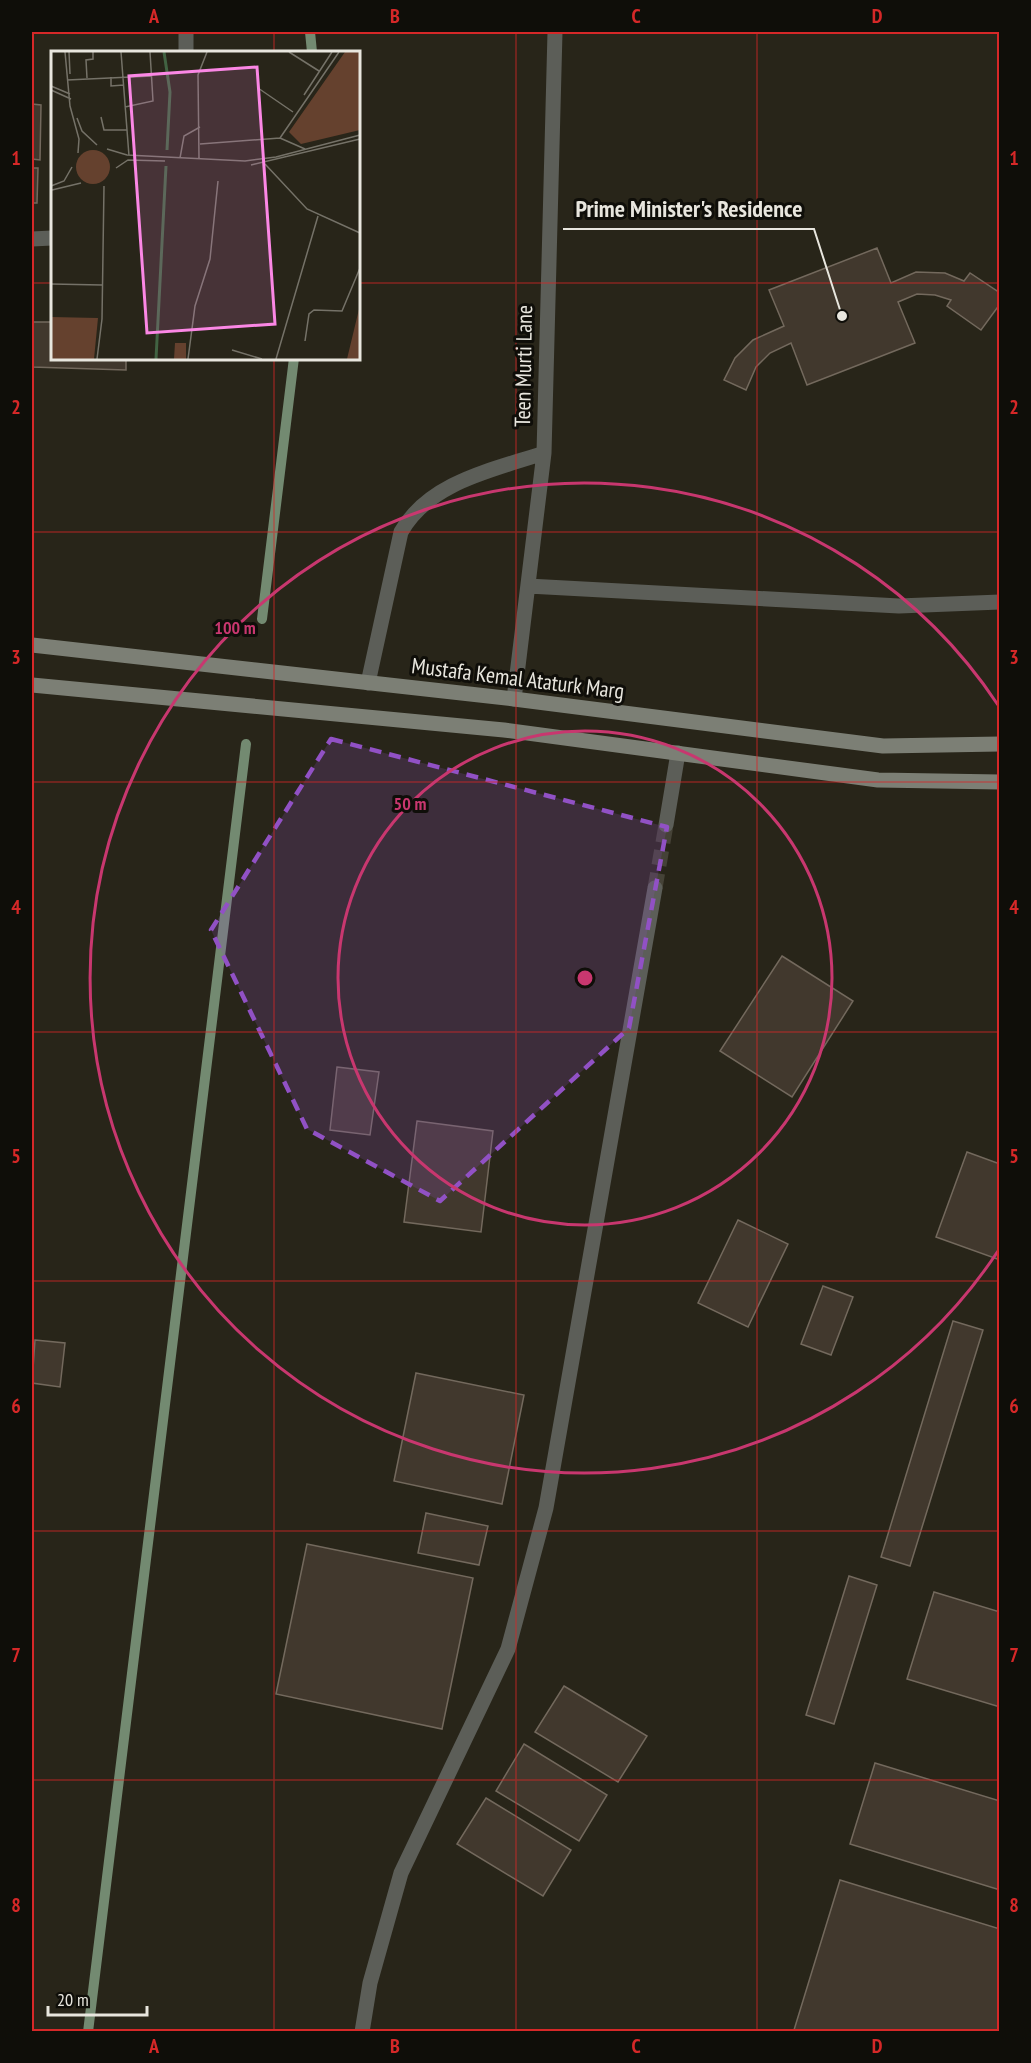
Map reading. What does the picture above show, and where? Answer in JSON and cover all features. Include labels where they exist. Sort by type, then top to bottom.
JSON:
[{"type":"main road","name":"Mustafa Kemal Ataturk Marg","points":[[32,645],[514,699],[883,746],[999,744]]},
{"type":"main road","points":[[32,685],[504,730],[878,780],[999,782]]},
{"type":"street","points":[[186,32],[186,51]]},
{"type":"street","name":"Teen Murti Lane","points":[[514,699],[544,453],[555,32]]},
{"type":"street","points":[[32,239],[51,238]]},
{"type":"street","points":[[368,683],[401,532],[410,517],[429,500],[454,484],[544,453]]},
{"type":"street","points":[[528,586],[900,606],[999,602]]},
{"type":"street","points":[[666,825],[678,753]]},
{"type":"street","points":[[362,2031],[370,1983],[401,1873],[508,1649],[546,1508],[655,888]]},
{"type":"highlighted area","points":[[331,739],[667,827],[629,1028],[440,1201],[307,1129],[211,930]]},
{"type":"building","points":[[32,104],[41,105],[40,160],[32,159]]},
{"type":"building","points":[[32,168],[38,168],[37,203],[32,203]]},
{"type":"building","points":[[877,248],[891,283],[916,272],[945,273],[964,281],[970,273],[1000,293],[1000,304],[981,330],[947,306],[951,300],[935,295],[917,294],[898,302],[915,343],[807,385],[791,343],[770,353],[756,367],[746,390],[724,380],[735,358],[753,340],[784,326],[769,290]]},
{"type":"building","points":[[32,322],[51,322],[51,360],[126,360],[126,370],[32,367]]},
{"type":"building","points":[[782,956],[853,1001],[792,1097],[720,1051]]},
{"type":"building","points":[[337,1067],[379,1072],[370,1135],[330,1130]]},
{"type":"building","points":[[417,1121],[493,1131],[481,1232],[404,1222]]},
{"type":"building","points":[[967,1152],[1000,1164],[1000,1260],[936,1237]]},
{"type":"building","points":[[738,1220],[788,1244],[748,1327],[698,1303]]},
{"type":"building","points":[[823,1286],[853,1297],[831,1355],[801,1344]]},
{"type":"building","points":[[953,1321],[983,1330],[910,1566],[881,1557]]},
{"type":"building","points":[[35,1340],[65,1343],[60,1387],[32,1383]]},
{"type":"building","points":[[416,1373],[524,1395],[502,1504],[394,1481]]},
{"type":"building","points":[[426,1513],[488,1526],[479,1565],[418,1553]]},
{"type":"building","points":[[307,1544],[473,1578],[442,1729],[276,1694]]},
{"type":"building","points":[[849,1576],[877,1585],[834,1724],[806,1715]]},
{"type":"building","points":[[934,1592],[1000,1612],[1000,1707],[907,1679]]},
{"type":"building","points":[[564,1686],[647,1736],[618,1782],[535,1732]]},
{"type":"building","points":[[524,1744],[607,1795],[579,1841],[496,1791]]},
{"type":"building","points":[[875,1763],[1000,1801],[1000,1890],[850,1844]]},
{"type":"building","points":[[486,1798],[571,1850],[543,1896],[457,1844]]},
{"type":"building","points":[[840,1880],[1000,1929],[1000,2032],[794,2030]]},
{"type":"waterway","points":[[310,32],[312,51]]},
{"type":"waterway","points":[[262,619],[294,360]]},
{"type":"waterway","points":[[88,2032],[246,744]]},
{"type":"tunnel","points":[[655,888],[666,825]]},
{"type":"place","name":"Prime Minister's Residence","points":[[842,316]]}]
